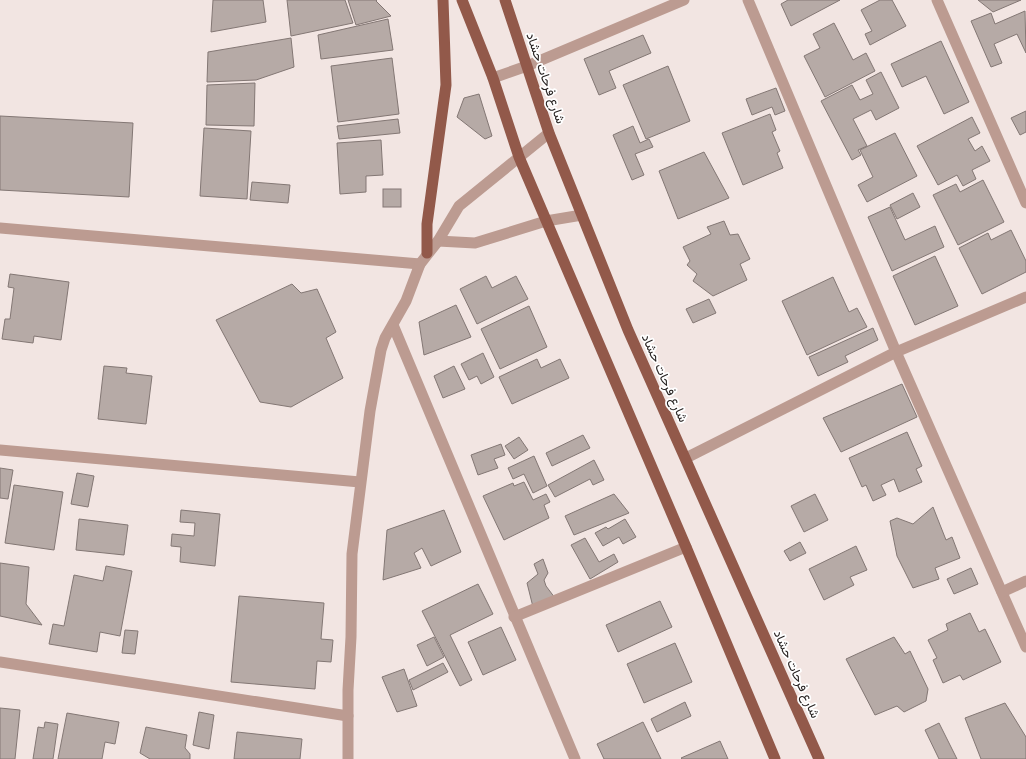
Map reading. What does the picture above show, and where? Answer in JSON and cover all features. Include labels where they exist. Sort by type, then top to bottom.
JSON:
[{"type":"main road","points":[[427,253],[428,224],[446,85],[443,0]]},
{"type":"main road","points":[[462,0],[493,78],[519,157],[686,548],[774,759]]},
{"type":"main road","name":"شارع فرحات حشاد","points":[[505,0],[550,133],[628,330],[819,759]]},
{"type":"street","points":[[493,78],[527,66],[684,0]]},
{"type":"street","points":[[748,0],[896,352],[1026,647]]},
{"type":"street","points":[[937,0],[1026,203]]},
{"type":"street","points":[[348,759],[352,554],[370,411],[380,356],[385,338],[406,301],[420,264],[427,253],[438,241],[459,206],[550,133]]},
{"type":"street","points":[[438,241],[475,243],[546,221],[582,215]]},
{"type":"street","points":[[0,228],[420,264]]},
{"type":"street","points":[[686,458],[896,352],[1026,297]]},
{"type":"street","points":[[393,325],[514,617],[575,759]]},
{"type":"street","points":[[0,450],[360,482]]},
{"type":"street","points":[[514,617],[686,548]]},
{"type":"street","points":[[1002,592],[1026,581]]},
{"type":"street","points":[[0,662],[348,716]]},
{"type":"building","points":[[213,0],[263,0],[266,22],[211,32]]},
{"type":"building","points":[[287,0],[345,0],[353,23],[291,36]]},
{"type":"building","points":[[348,0],[377,0],[376,1],[391,16],[356,25]]},
{"type":"building","points":[[788,0],[840,0],[791,26],[781,4]]},
{"type":"building","points":[[880,0],[892,0],[906,26],[870,45],[865,34],[872,31],[861,10]]},
{"type":"building","points":[[978,0],[1021,0],[993,12]]},
{"type":"building","points":[[1025,11],[1026,53],[1017,34],[994,44],[1002,63],[991,67],[971,21],[991,13],[995,24]]},
{"type":"building","points":[[388,19],[393,50],[321,59],[318,35]]},
{"type":"building","points":[[834,23],[853,60],[866,53],[875,71],[825,97],[804,56],[820,48],[813,34]]},
{"type":"building","points":[[643,35],[651,53],[609,71],[616,88],[599,95],[584,59]]},
{"type":"building","points":[[291,38],[294,67],[256,80],[207,82],[208,52]]},
{"type":"building","points":[[941,41],[969,102],[944,114],[926,76],[902,87],[891,64]]},
{"type":"building","points":[[392,58],[399,114],[338,122],[331,66]]},
{"type":"building","points":[[668,66],[690,121],[646,139],[623,85]]},
{"type":"building","points":[[881,72],[899,108],[876,120],[871,110],[853,119],[867,146],[858,150],[861,155],[852,160],[821,101],[852,85],[860,100],[873,94],[866,80]]},
{"type":"building","points":[[255,83],[254,126],[206,125],[207,85]]},
{"type":"building","points":[[776,88],[785,111],[775,115],[772,107],[752,115],[746,99]]},
{"type":"building","points":[[479,94],[492,136],[485,139],[457,117],[464,98]]},
{"type":"building","points":[[1026,111],[1026,132],[1020,135],[1011,118]]},
{"type":"building","points":[[770,114],[776,130],[772,132],[780,151],[777,153],[783,168],[743,185],[722,133]]},
{"type":"building","points":[[0,116],[133,123],[129,197],[0,190]]},
{"type":"building","points":[[972,117],[980,133],[968,139],[975,151],[982,146],[990,161],[972,170],[976,179],[963,186],[957,175],[938,185],[917,146]]},
{"type":"building","points":[[398,119],[400,133],[339,139],[337,126]]},
{"type":"building","points":[[633,126],[640,143],[649,139],[653,147],[635,154],[644,175],[632,180],[613,135]]},
{"type":"building","points":[[204,128],[251,131],[247,199],[200,196]]},
{"type":"building","points":[[895,133],[917,176],[867,202],[858,185],[873,177],[860,150]]},
{"type":"building","points":[[381,140],[383,175],[366,176],[366,192],[340,194],[337,143]]},
{"type":"building","points":[[704,152],[729,198],[678,219],[659,171]]},
{"type":"building","points":[[983,180],[1004,222],[958,245],[933,195],[956,184],[960,192]]},
{"type":"building","points":[[252,182],[290,185],[288,203],[250,200]]},
{"type":"building","points":[[383,189],[401,189],[401,207],[383,207]]},
{"type":"building","points":[[913,193],[920,207],[897,219],[890,205]]},
{"type":"building","points":[[890,207],[905,240],[935,226],[944,247],[892,271],[868,217]]},
{"type":"building","points":[[724,221],[730,235],[738,234],[750,259],[740,264],[747,280],[713,296],[693,281],[697,274],[687,265],[690,261],[683,247],[711,234],[707,227]]},
{"type":"building","points":[[1011,230],[1026,261],[1026,272],[982,294],[959,248],[988,233],[991,240]]},
{"type":"building","points":[[935,256],[958,306],[915,325],[893,276]]},
{"type":"building","points":[[10,274],[69,282],[61,340],[34,336],[33,343],[2,339],[5,319],[10,319],[14,288],[8,287]]},
{"type":"building","points":[[486,276],[492,288],[516,276],[528,299],[477,324],[460,289]]},
{"type":"building","points":[[833,277],[849,312],[857,308],[867,327],[807,355],[782,301]]},
{"type":"building","points":[[292,284],[301,293],[317,289],[336,332],[326,338],[343,378],[291,407],[260,402],[216,320]]},
{"type":"building","points":[[709,299],[716,313],[693,323],[686,309]]},
{"type":"building","points":[[456,305],[471,337],[424,355],[419,322]]},
{"type":"building","points":[[529,306],[547,347],[500,369],[481,329]]},
{"type":"building","points":[[873,328],[878,340],[845,356],[848,362],[818,376],[809,357]]},
{"type":"building","points":[[483,353],[494,377],[481,384],[477,376],[469,380],[461,364]]},
{"type":"building","points":[[537,359],[541,368],[560,359],[569,378],[512,404],[499,377]]},
{"type":"building","points":[[104,366],[127,368],[126,373],[152,376],[146,424],[98,419]]},
{"type":"building","points":[[454,366],[465,389],[443,398],[434,376]]},
{"type":"building","points":[[902,384],[917,417],[841,452],[823,418]]},
{"type":"building","points":[[907,432],[922,466],[916,469],[922,482],[899,492],[894,479],[881,485],[886,495],[873,501],[866,485],[862,487],[849,458]]},
{"type":"building","points":[[583,435],[590,448],[552,466],[546,453]]},
{"type":"building","points":[[519,437],[528,450],[514,459],[505,446]]},
{"type":"building","points":[[501,444],[505,455],[494,459],[498,468],[478,475],[471,455]]},
{"type":"building","points":[[534,456],[547,486],[533,493],[524,474],[513,479],[508,468]]},
{"type":"building","points":[[594,460],[604,480],[593,485],[590,479],[555,497],[548,485]]},
{"type":"building","points":[[0,468],[13,470],[8,499],[0,498]]},
{"type":"building","points":[[77,473],[94,476],[88,507],[71,504]]},
{"type":"building","points":[[524,482],[533,500],[546,494],[550,502],[544,505],[549,518],[504,540],[483,496],[513,483],[514,486]]},
{"type":"building","points":[[14,485],[63,492],[54,550],[5,543]]},
{"type":"building","points":[[614,494],[629,513],[574,535],[565,516]]},
{"type":"building","points":[[815,494],[828,520],[804,532],[791,506]]},
{"type":"building","points":[[933,507],[946,540],[952,537],[960,558],[935,568],[939,579],[913,588],[897,556],[890,521],[897,518],[913,524]]},
{"type":"building","points":[[181,510],[220,514],[215,566],[180,562],[181,547],[171,546],[172,534],[194,536],[195,523],[180,522]]},
{"type":"building","points":[[444,510],[461,552],[431,566],[422,548],[414,553],[421,568],[383,580],[387,530]]},
{"type":"building","points":[[79,519],[128,525],[124,555],[76,550]]},
{"type":"building","points":[[625,519],[636,537],[623,544],[619,537],[603,546],[595,533],[606,527],[608,529]]},
{"type":"building","points":[[585,538],[599,562],[614,554],[618,562],[590,579],[571,545]]},
{"type":"building","points":[[800,542],[806,553],[790,561],[784,551]]},
{"type":"building","points":[[856,546],[867,570],[850,577],[854,585],[824,600],[809,569]]},
{"type":"building","points":[[543,559],[548,573],[544,580],[546,586],[555,598],[533,607],[527,583],[538,574],[534,564]]},
{"type":"building","points":[[0,563],[29,567],[26,604],[42,625],[0,616]]},
{"type":"building","points":[[106,566],[132,571],[120,636],[100,632],[97,652],[49,644],[53,624],[64,626],[74,575],[103,581]]},
{"type":"building","points":[[971,568],[978,584],[954,594],[947,579]]},
{"type":"building","points":[[478,584],[493,614],[450,635],[472,680],[460,686],[422,611]]},
{"type":"building","points":[[239,596],[324,603],[321,639],[333,640],[331,662],[317,661],[315,689],[231,682]]},
{"type":"building","points":[[660,601],[672,627],[618,652],[606,625]]},
{"type":"building","points":[[970,613],[979,632],[985,629],[1001,662],[963,680],[960,675],[943,683],[933,660],[937,658],[928,640],[948,630],[946,624]]},
{"type":"building","points":[[501,627],[516,660],[483,675],[468,642]]},
{"type":"building","points":[[125,630],[138,631],[135,654],[122,653]]},
{"type":"building","points":[[434,637],[444,657],[427,666],[417,645]]},
{"type":"building","points":[[894,637],[905,654],[910,651],[928,689],[926,701],[904,712],[897,706],[875,715],[846,659]]},
{"type":"building","points":[[675,643],[692,682],[644,703],[627,664]]},
{"type":"building","points":[[443,663],[448,672],[413,690],[409,680]]},
{"type":"building","points":[[404,669],[417,706],[397,712],[382,677]]},
{"type":"building","points":[[685,702],[691,716],[657,732],[651,719]]},
{"type":"building","points":[[1005,703],[1026,737],[1026,759],[981,759],[965,718]]},
{"type":"building","points":[[0,708],[20,710],[15,759],[0,759]]},
{"type":"building","points":[[199,712],[214,715],[209,749],[193,745]]},
{"type":"building","points":[[67,713],[119,722],[115,744],[105,742],[102,759],[58,759]]},
{"type":"building","points":[[45,722],[58,724],[53,759],[33,759],[38,727],[44,728]]},
{"type":"building","points":[[643,722],[661,759],[604,759],[597,744]]},
{"type":"building","points":[[939,723],[957,759],[939,759],[925,730]]},
{"type":"building","points":[[146,727],[187,735],[185,748],[190,754],[190,759],[150,759],[140,753]]},
{"type":"building","points":[[237,732],[302,739],[300,759],[234,759]]},
{"type":"building","points":[[720,741],[728,759],[681,758]]}]
